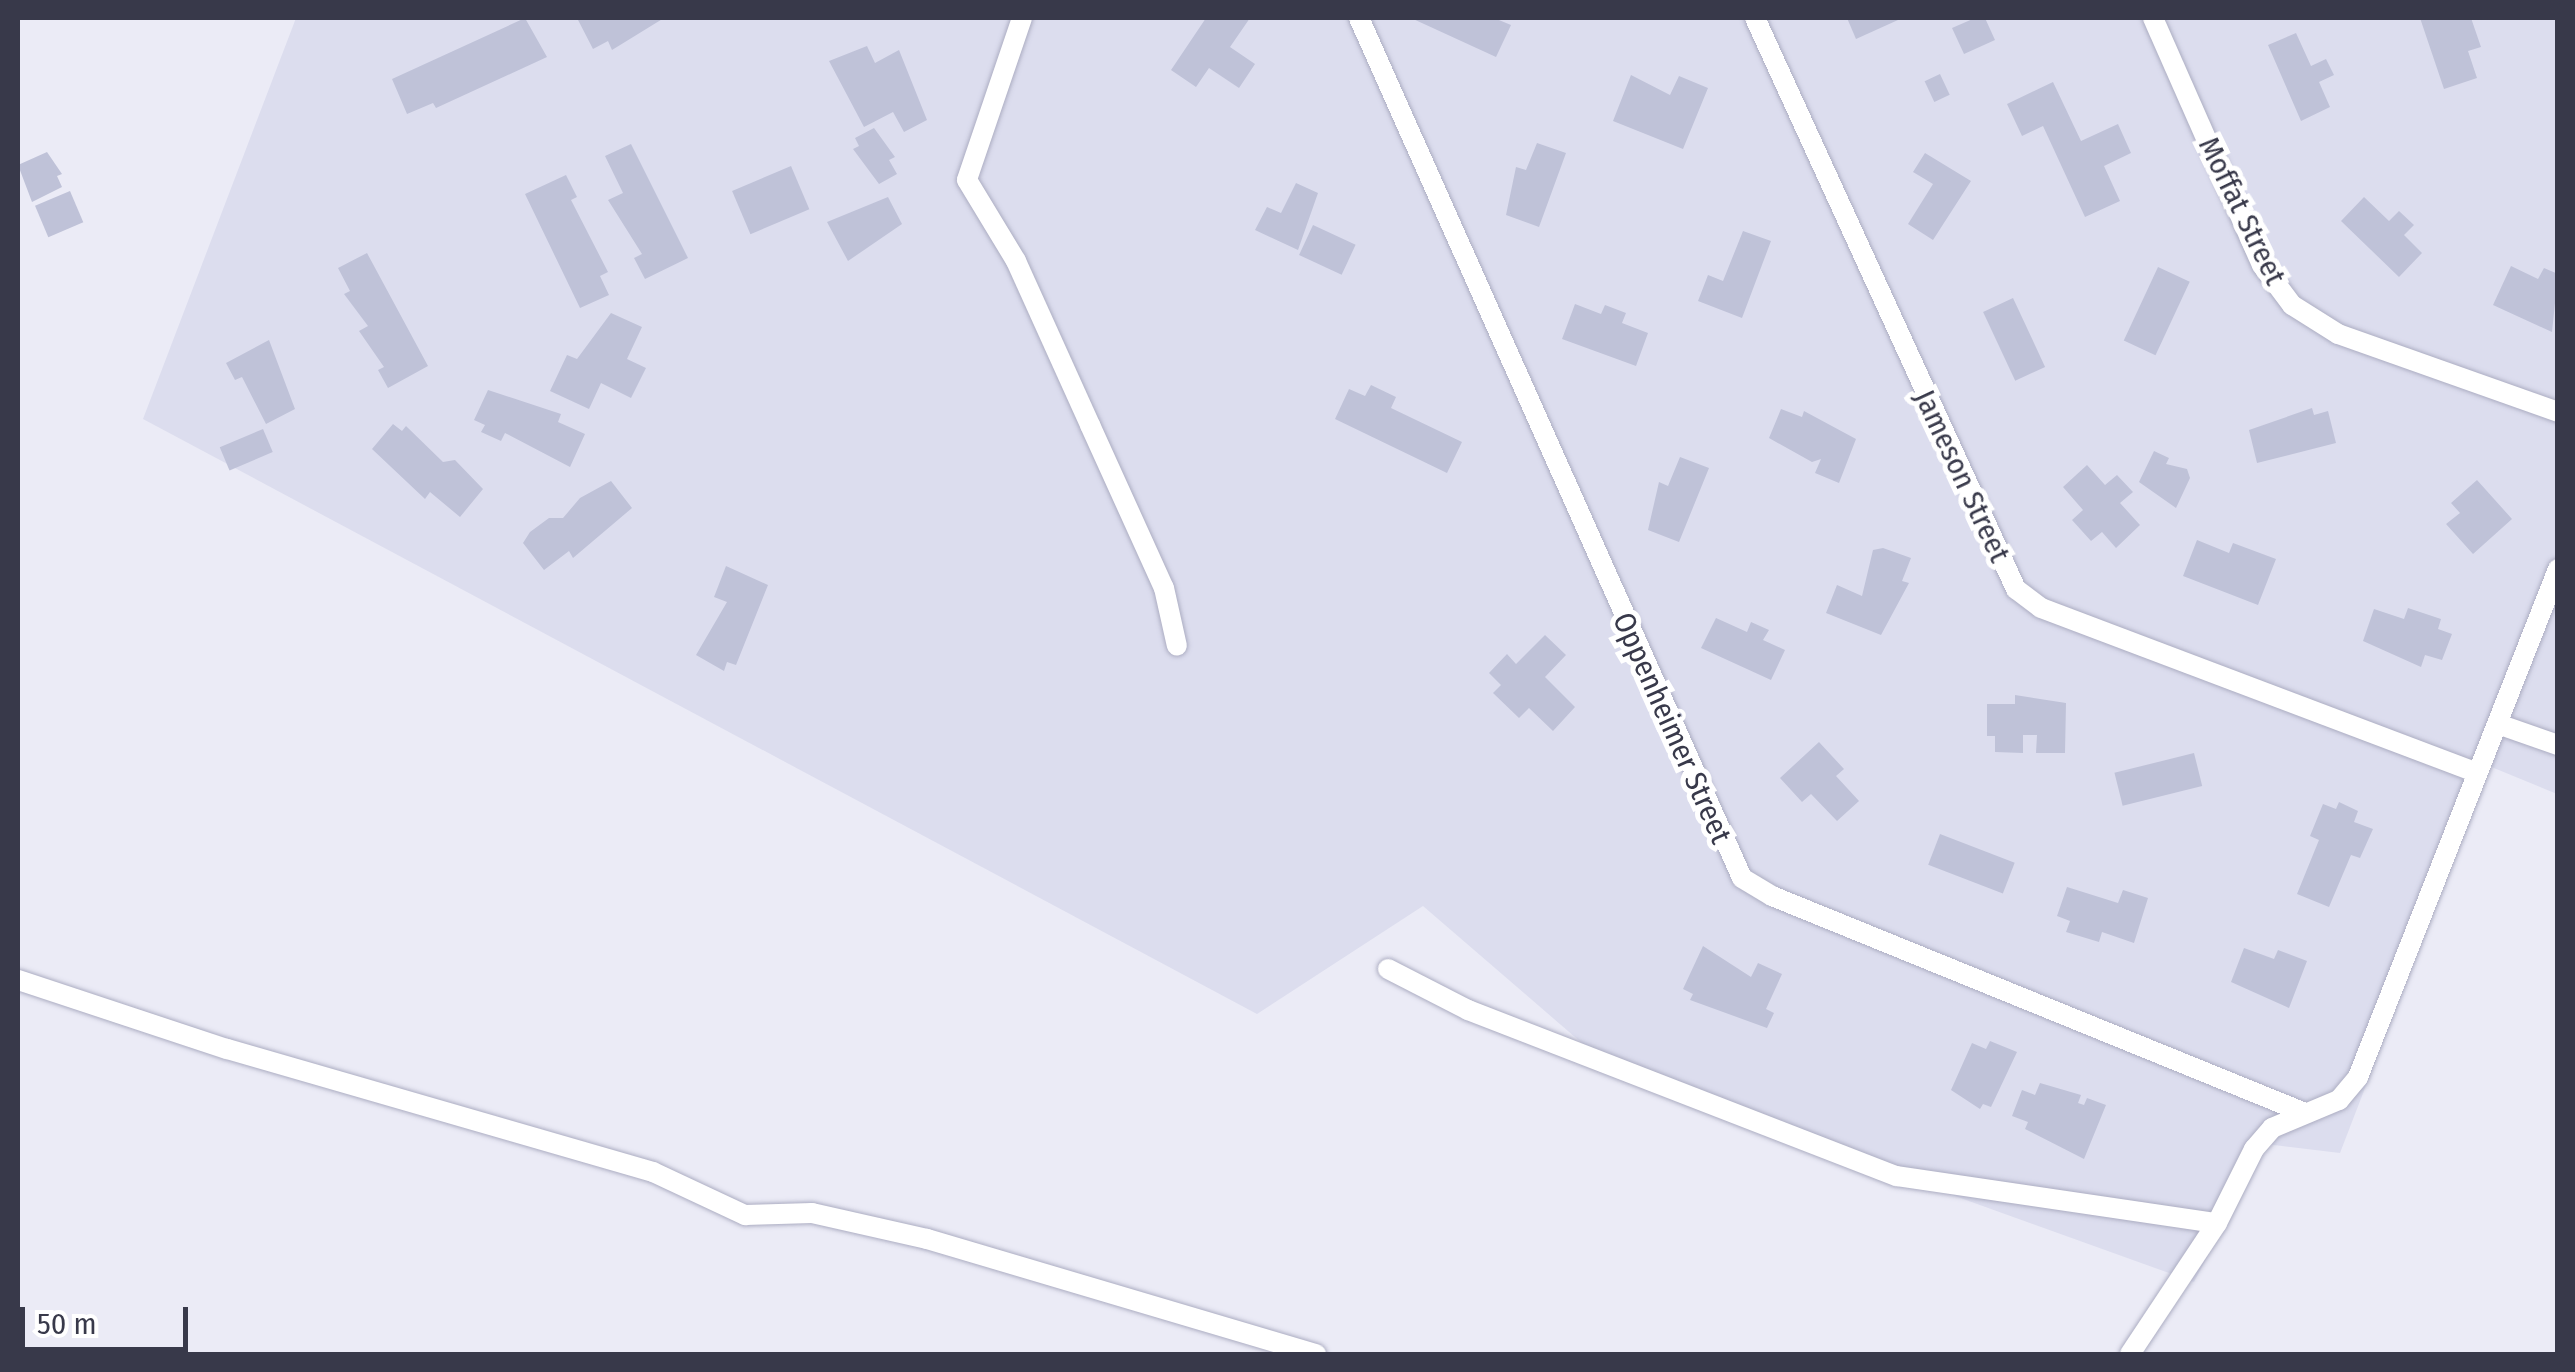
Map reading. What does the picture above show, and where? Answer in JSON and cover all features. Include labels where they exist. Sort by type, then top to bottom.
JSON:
[{"type":"street","points":[[1022,18],[968,180],[1016,261],[1164,588],[1178,646]]},
{"type":"street","name":"Oppenheimer Street","points":[[1359,18],[1742,878],[1772,896],[2305,1113]]},
{"type":"street","name":"Jameson Street","points":[[1755,18],[2016,589],[2041,608],[2477,773]]},
{"type":"street","name":"Moffat Street","points":[[2153,18],[2262,266],[2292,304],[2338,334],[2558,412]]},
{"type":"street","points":[[2130,1354],[2217,1223],[2254,1149],[2272,1128],[2339,1100],[2358,1077],[2558,569]]},
{"type":"street","points":[[2498,724],[2558,745]]},
{"type":"street","points":[[1388,970],[1468,1010],[1897,1176],[2217,1223]]},
{"type":"street","points":[[18,980],[227,1049],[653,1172],[745,1215],[812,1213],[926,1239],[1316,1354]]},
{"type":"shaded area","points":[[296,18],[2557,18],[2557,794],[2489,766],[2340,1153],[2266,1144],[2194,1282],[1619,1075],[1423,906],[1257,1014],[143,419]]},
{"type":"building","points":[[525,18],[547,57],[436,108],[433,103],[407,114],[392,79]]},
{"type":"building","points":[[577,18],[664,18],[612,50],[608,41],[593,49]]},
{"type":"building","points":[[1206,18],[1250,18],[1230,47],[1255,64],[1239,88],[1209,68],[1196,87],[1171,70]]},
{"type":"building","points":[[1411,18],[1494,18],[1511,25],[1496,57]]},
{"type":"building","points":[[1847,18],[1897,18],[1898,20],[1856,39]]},
{"type":"building","points":[[1985,18],[1995,40],[1964,54],[1952,28]]},
{"type":"building","points":[[2420,18],[2471,18],[2481,47],[2468,51],[2477,78],[2444,89]]},
{"type":"building","points":[[2296,33],[2311,66],[2326,59],[2334,75],[2319,82],[2330,107],[2301,121],[2268,45]]},
{"type":"building","points":[[867,46],[875,63],[899,50],[927,120],[904,132],[893,112],[864,127],[829,61]]},
{"type":"building","points":[[1940,74],[1950,95],[1934,102],[1925,81]]},
{"type":"building","points":[[1631,75],[1670,95],[1679,76],[1708,88],[1683,149],[1613,121]]},
{"type":"building","points":[[2053,82],[2081,141],[2118,124],[2131,153],[2104,166],[2120,201],[2085,217],[2043,126],[2022,136],[2007,104]]},
{"type":"building","points":[[874,128],[895,157],[889,160],[897,174],[879,184],[853,149],[859,146],[855,138]]},
{"type":"building","points":[[1537,143],[1566,153],[1539,227],[1506,215],[1516,167],[1526,170]]},
{"type":"building","points":[[631,144],[688,258],[645,279],[634,258],[642,254],[608,200],[623,193],[605,156]]},
{"type":"building","points":[[47,152],[62,174],[57,176],[62,187],[32,202],[18,165]]},
{"type":"building","points":[[1925,153],[1971,181],[1933,240],[1908,224],[1933,184],[1913,172]]},
{"type":"building","points":[[791,166],[809,209],[750,234],[732,191]]},
{"type":"building","points":[[566,175],[577,197],[571,200],[608,272],[600,276],[609,295],[580,308],[525,194]]},
{"type":"building","points":[[1296,183],[1318,193],[1298,250],[1255,230],[1267,207],[1281,213]]},
{"type":"building","points":[[70,191],[83,222],[48,237],[35,206]]},
{"type":"building","points":[[888,197],[902,224],[848,261],[827,222]]},
{"type":"building","points":[[2364,197],[2389,221],[2399,211],[2414,225],[2404,235],[2422,253],[2399,277],[2341,221]]},
{"type":"building","points":[[1313,225],[1356,245],[1342,275],[1299,255]]},
{"type":"building","points":[[1743,231],[1771,241],[1742,318],[1698,301],[1708,275],[1723,281]]},
{"type":"building","points":[[367,253],[428,366],[388,388],[378,370],[384,367],[359,331],[368,326],[344,294],[350,291],[338,268]]},
{"type":"building","points":[[2511,266],[2538,279],[2544,268],[2558,274],[2552,332],[2493,305]]},
{"type":"building","points":[[2158,267],[2190,282],[2155,355],[2124,340]]},
{"type":"building","points":[[2013,298],[2045,367],[2015,381],[1983,312]]},
{"type":"building","points":[[1575,304],[1601,314],[1605,305],[1626,313],[1622,323],[1648,333],[1636,366],[1562,339]]},
{"type":"building","points":[[611,313],[642,327],[627,359],[646,368],[631,398],[601,383],[589,409],[550,391],[567,355],[577,359]]},
{"type":"building","points":[[269,340],[295,409],[266,424],[242,377],[235,380],[226,363]]},
{"type":"building","points":[[1371,385],[1396,397],[1391,408],[1462,442],[1447,473],[1335,419],[1349,389],[1365,396]]},
{"type":"building","points":[[488,390],[561,414],[558,422],[585,434],[570,467],[505,433],[501,441],[481,432],[485,425],[474,420]]},
{"type":"building","points":[[2312,408],[2314,415],[2328,411],[2336,443],[2257,463],[2249,430]]},
{"type":"building","points":[[1781,409],[1802,417],[1804,411],[1856,439],[1839,483],[1815,473],[1821,459],[1812,462],[1769,438]]},
{"type":"building","points":[[393,424],[402,431],[406,426],[443,462],[455,460],[483,489],[460,517],[430,492],[425,499],[372,449]]},
{"type":"building","points":[[263,429],[273,452],[230,470],[220,447]]},
{"type":"building","points":[[2154,451],[2169,458],[2166,464],[2187,469],[2190,478],[2176,508],[2139,482]]},
{"type":"building","points":[[1680,457],[1709,468],[1679,542],[1648,530],[1659,482],[1668,486]]},
{"type":"building","points":[[2087,465],[2105,485],[2117,475],[2133,492],[2120,503],[2140,525],[2116,548],[2102,532],[2091,541],[2072,520],[2083,510],[2063,487]]},
{"type":"building","points":[[2477,480],[2512,519],[2473,554],[2446,524],[2460,513],[2451,503]]},
{"type":"building","points":[[611,481],[632,508],[573,558],[569,551],[544,570],[523,543],[530,532],[549,518],[563,518],[580,498]]},
{"type":"building","points":[[2197,540],[2229,553],[2233,543],[2276,559],[2258,605],[2183,576]]},
{"type":"building","points":[[1883,548],[1911,558],[1902,581],[1909,583],[1881,635],[1826,613],[1837,585],[1862,596],[1873,550]]},
{"type":"building","points":[[726,566],[768,585],[736,665],[727,662],[724,671],[696,655],[727,602],[714,597]]},
{"type":"building","points":[[2408,608],[2441,619],[2438,629],[2452,634],[2442,660],[2425,655],[2421,667],[2363,641],[2374,609],[2404,619]]},
{"type":"building","points":[[1716,618],[1747,632],[1751,622],[1769,630],[1763,640],[1785,650],[1771,680],[1701,648]]},
{"type":"building","points":[[1545,635],[1566,655],[1545,677],[1575,707],[1553,731],[1529,708],[1519,718],[1493,693],[1501,685],[1489,673],[1507,654],[1516,664]]},
{"type":"building","points":[[2015,695],[2066,703],[2065,753],[2036,753],[2037,735],[2023,735],[2023,753],[1995,752],[1995,736],[1987,736],[1987,704],[2015,704]]},
{"type":"building","points":[[1819,742],[1844,769],[1836,776],[1859,801],[1837,821],[1811,794],[1802,802],[1780,778]]},
{"type":"building","points":[[2194,753],[2202,786],[2123,806],[2114,773]]},
{"type":"building","points":[[2339,802],[2358,811],[2354,822],[2373,829],[2360,858],[2351,855],[2329,907],[2297,894],[2319,840],[2310,836],[2323,804],[2336,809]]},
{"type":"building","points":[[1940,834],[2015,863],[2003,893],[1928,865]]},
{"type":"building","points":[[2067,887],[2118,903],[2123,890],[2148,898],[2134,943],[2102,932],[2099,942],[2066,932],[2070,921],[2057,916]]},
{"type":"building","points":[[1703,946],[1751,977],[1758,963],[1782,974],[1766,1009],[1774,1013],[1767,1028],[1690,1000],[1693,994],[1683,989]]},
{"type":"building","points":[[2244,948],[2274,959],[2278,950],[2307,961],[2289,1008],[2231,982]]},
{"type":"building","points":[[1990,1041],[2017,1052],[1991,1107],[1983,1104],[1980,1109],[1951,1090],[1972,1043],[1986,1049]]},
{"type":"building","points":[[2040,1083],[2081,1095],[2078,1103],[2084,1105],[2087,1098],[2106,1105],[2084,1159],[2025,1129],[2028,1122],[2012,1116],[2022,1090],[2035,1095]]}]
